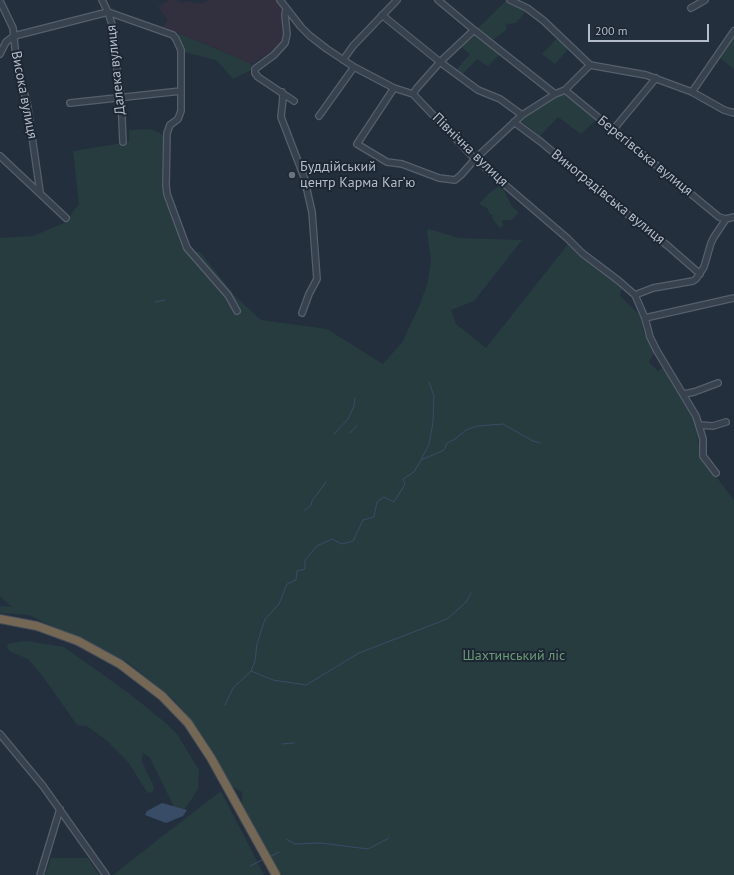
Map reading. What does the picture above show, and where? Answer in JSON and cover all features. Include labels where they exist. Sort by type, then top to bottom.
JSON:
[{"type":"highway","points":[[0,619],[37,626],[78,641],[120,664],[162,696],[188,723],[211,758],[276,875]]},
{"type":"street","name":"Далека вулиця","points":[[102,0],[108,12],[114,31],[115,54],[121,97],[123,142]]},
{"type":"street","name":"Північна вулиця","points":[[280,0],[310,36],[343,60],[394,88],[413,94],[476,159],[567,238],[582,253],[635,295],[654,345],[696,416],[703,439],[703,456],[716,473]]},
{"type":"street","points":[[343,60],[353,46],[397,0]]},
{"type":"street","points":[[438,0],[555,94]]},
{"type":"street","points":[[510,0],[528,8],[544,21],[590,65],[656,78],[692,92],[734,114]]},
{"type":"street","points":[[692,8],[705,0]]},
{"type":"street","name":"Висока вулиця","points":[[0,1],[13,28],[16,58],[28,108],[40,192]]},
{"type":"street","points":[[286,9],[285,15],[287,34],[285,43],[274,55],[255,69],[258,77],[294,101]]},
{"type":"street","points":[[0,54],[6,42],[14,36],[108,12],[172,35],[176,39],[181,50],[181,111],[178,119],[170,125],[167,133],[167,194],[187,248],[228,295],[237,311]]},
{"type":"street","points":[[382,15],[440,62],[478,90],[500,99],[522,115]]},
{"type":"street","points":[[413,94],[416,88],[440,62],[474,30]]},
{"type":"street","points":[[692,92],[734,31]]},
{"type":"street","points":[[394,88],[357,144],[387,162],[402,164],[447,179],[455,180],[522,115],[555,94],[565,90],[590,65]]},
{"type":"street","points":[[319,116],[354,66]]},
{"type":"street","points":[[613,130],[656,78]]},
{"type":"street","name":"Берегівська вулиця","points":[[565,90],[720,217],[726,219]]},
{"type":"street","points":[[70,103],[182,91]]},
{"type":"street","points":[[282,92],[283,98],[281,117],[304,176],[312,219],[317,279],[309,294],[302,313]]},
{"type":"street","name":"Виноградівська вулиця","points":[[514,122],[541,142],[700,274]]},
{"type":"street","points":[[0,156],[66,218]]},
{"type":"street","points":[[635,295],[653,288],[693,280],[700,274],[704,267],[711,243],[726,219],[734,217]]},
{"type":"street","points":[[645,318],[734,298]]},
{"type":"street","points":[[684,394],[718,383]]},
{"type":"street","points":[[699,425],[713,426],[726,422]]},
{"type":"street","points":[[0,734],[60,809],[106,875]]},
{"type":"street","points":[[40,875],[60,809]]},
{"type":"shaded area","points":[[169,0],[176,0],[182,3],[187,1],[196,4],[203,3],[208,0],[276,0],[283,10],[285,36],[281,43],[272,51],[252,64],[176,32],[161,28],[168,21],[158,7]]},
{"type":"green space","points":[[505,2],[526,11],[516,23],[507,24],[506,30],[493,40],[476,30]]},
{"type":"green space","points":[[178,33],[252,64],[251,70],[233,79],[216,60],[184,52]]},
{"type":"green space","points":[[474,33],[500,54],[488,66],[477,59],[461,76],[455,71],[470,54],[461,47]]},
{"type":"green space","points":[[734,37],[734,69],[719,57]]},
{"type":"green space","points":[[556,39],[568,49],[555,64],[542,54]]},
{"type":"green space","points":[[565,92],[596,120],[581,134],[558,117],[540,136],[521,121],[523,117]]},
{"type":"green space","name":"Шахтинський ліс","points":[[151,129],[164,135],[164,191],[186,251],[200,252],[237,298],[261,320],[327,329],[383,364],[403,341],[420,304],[428,282],[431,260],[427,231],[429,229],[459,238],[522,240],[474,301],[451,310],[456,324],[486,348],[568,244],[622,287],[620,296],[642,317],[643,331],[654,353],[649,362],[658,371],[664,367],[693,412],[701,457],[734,500],[734,875],[281,875],[242,807],[242,792],[231,786],[202,735],[174,700],[126,661],[29,615],[0,613],[0,606],[12,607],[0,596],[0,238],[33,236],[64,223],[79,204],[73,151],[129,142],[129,130]]},
{"type":"green space","points":[[499,186],[503,189],[513,208],[519,212],[512,220],[502,220],[503,226],[500,228],[492,218],[493,215],[490,214],[487,208],[479,204],[488,194]]},
{"type":"green space","points":[[27,641],[64,647],[130,694],[177,734],[199,770],[198,789],[179,817],[150,758],[143,753],[142,762],[154,787],[153,791],[150,793],[147,792],[128,762],[106,740],[87,726],[77,725],[44,678],[28,659],[11,652],[8,649],[7,645],[10,643]]},
{"type":"green space","points":[[221,791],[264,875],[113,875],[164,835]]},
{"type":"green space","points":[[51,858],[88,858],[99,875],[45,875]]},
{"type":"water","points":[[162,803],[187,810],[183,816],[166,823],[145,815],[147,811]]},
{"type":"waterway","points":[[155,302],[165,300]]},
{"type":"waterway","points":[[421,460],[429,444],[433,422],[434,396],[429,382]]},
{"type":"waterway","points":[[334,434],[348,419],[354,406],[355,398]]},
{"type":"waterway","points":[[225,705],[233,688],[251,671],[255,661],[257,644],[265,619],[279,604],[287,584],[296,580],[297,571],[305,569],[305,560],[317,546],[332,539],[342,544],[353,541],[363,520],[374,517],[377,502],[384,497],[394,502],[405,484],[403,479],[414,472],[421,460],[444,450],[447,443],[455,439],[466,430],[477,426],[503,424],[533,441],[540,443]]},
{"type":"waterway","points":[[350,433],[357,426]]},
{"type":"waterway","points":[[304,511],[311,505],[312,501],[326,482]]},
{"type":"waterway","points":[[251,671],[273,680],[306,685],[359,653],[447,619],[466,602],[471,593]]},
{"type":"waterway","points":[[282,744],[294,743]]},
{"type":"waterway","points":[[286,839],[295,844],[321,843],[368,849],[389,838]]},
{"type":"waterway","points":[[271,856],[279,852]]},
{"type":"waterway","points":[[250,866],[262,860]]},
{"type":"place","name":"Буддійський центр Карма Кагʼю","points":[[292,175]]}]
